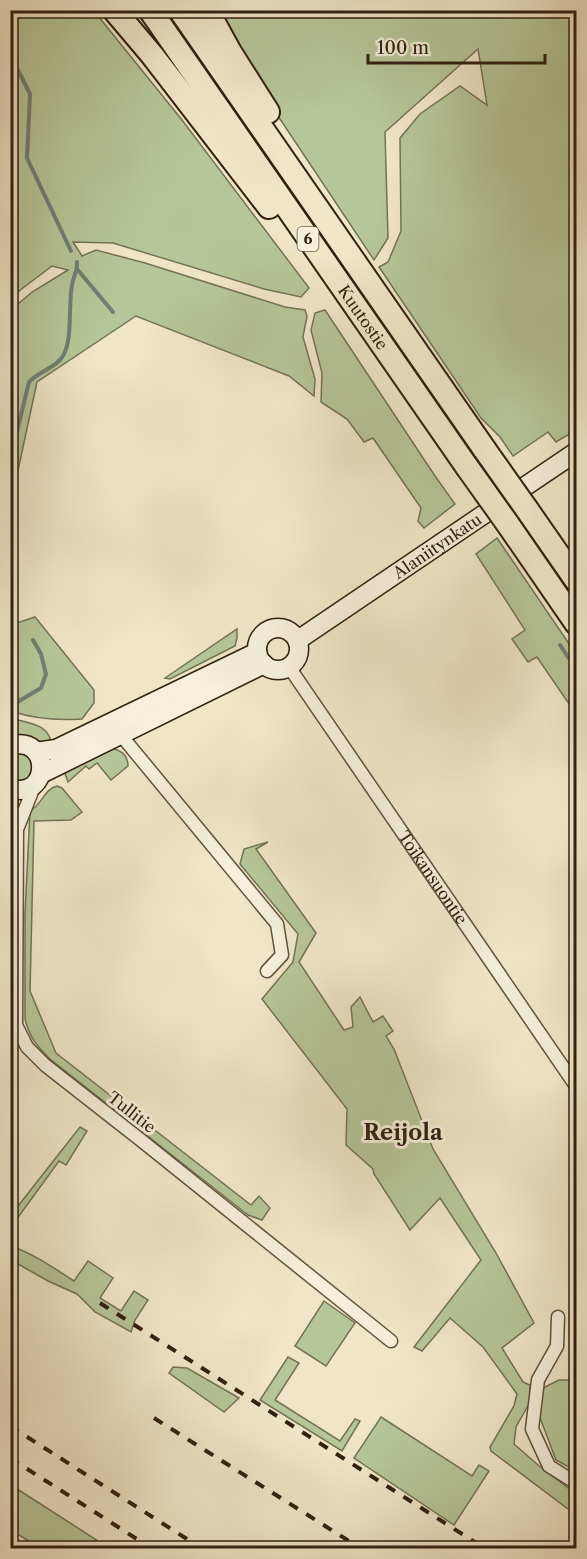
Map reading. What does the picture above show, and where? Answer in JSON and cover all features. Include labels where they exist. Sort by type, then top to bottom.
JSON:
[{"type":"highway","points":[[114,10],[152,55],[461,458]]},
{"type":"highway","name":"Kuutostie","points":[[150,10],[576,623]]},
{"type":"highway","name":"Kuutostie","points":[[180,10],[576,580]]},
{"type":"highway","points":[[207,10],[230,52],[479,442]]},
{"type":"main road","name":"Alaniitynkatu","points":[[298,640],[576,452]]},
{"type":"main road","points":[[272,628],[284,628],[298,640],[300,652],[289,668],[273,670],[260,658],[261,637],[272,628]]},
{"type":"main road","points":[[10,788],[22,790],[38,779],[260,658]]},
{"type":"main road","points":[[36,752],[57,749],[260,658]]},
{"type":"main road","points":[[10,746],[23,745],[36,752],[42,762],[38,779]]},
{"type":"street","name":"Toikansuontie","points":[[289,668],[576,1086]]},
{"type":"street","points":[[120,734],[277,924],[282,955],[267,971]]},
{"type":"street","name":"Tullitie","points":[[17,828],[38,779]]},
{"type":"street","name":"Tullitie","points":[[10,798],[17,828],[15,1025],[27,1047],[45,1065],[391,1341]]},
{"type":"street","points":[[558,1317],[557,1346],[538,1380],[532,1429],[549,1466],[576,1483]]},
{"type":"green space","points":[[10,11],[94,11],[182,120],[309,288],[301,297],[264,289],[113,243],[73,242],[82,256],[96,250],[285,307],[305,310],[307,316],[303,337],[315,379],[314,396],[289,376],[136,316],[37,382],[11,503],[11,310],[32,292],[68,270],[52,266],[11,297]]},
{"type":"green space","points":[[215,11],[576,11],[576,430],[556,442],[548,432],[513,456],[500,437],[481,418],[379,267],[388,262],[401,231],[400,138],[420,114],[460,86],[487,105],[478,49],[385,132],[388,238],[374,260],[258,86]]},
{"type":"green space","points":[[325,310],[455,504],[424,528],[418,521],[421,508],[373,438],[364,442],[347,419],[321,402],[322,373],[311,330],[315,313]]},
{"type":"green space","points":[[497,538],[576,654],[576,714],[537,657],[528,662],[512,639],[525,630],[476,554]]},
{"type":"green space","points":[[35,617],[94,690],[94,703],[82,719],[46,719],[11,711],[11,625]]},
{"type":"green space","points":[[237,629],[235,646],[170,679],[165,678]]},
{"type":"green space","points":[[11,718],[32,723],[43,729],[50,738],[52,746],[11,736]]},
{"type":"green space","points":[[108,748],[122,753],[128,766],[111,780],[97,763],[89,769],[86,766],[68,782],[64,771]]},
{"type":"green space","points":[[20,753],[30,758],[33,768],[28,778],[18,781],[11,778],[10,756]]},
{"type":"green space","points":[[57,786],[62,788],[82,812],[71,820],[34,821],[30,991],[56,1053],[251,1205],[259,1196],[270,1208],[262,1220],[248,1215],[50,1059],[31,1036],[25,1019],[25,914],[30,811],[49,790]]},
{"type":"green space","points":[[268,842],[256,849],[316,933],[299,962],[344,1030],[353,1027],[351,1007],[360,997],[373,1022],[383,1016],[393,1031],[386,1036],[394,1049],[433,1149],[496,1253],[534,1323],[502,1348],[523,1382],[530,1385],[530,1402],[516,1427],[514,1444],[576,1494],[576,1515],[491,1451],[490,1447],[514,1406],[517,1394],[483,1347],[450,1318],[422,1351],[414,1347],[481,1260],[440,1198],[410,1230],[373,1169],[346,1145],[347,1109],[262,999],[293,962],[298,934],[240,864],[244,849]]},
{"type":"green space","points":[[80,1127],[87,1131],[66,1165],[59,1161],[11,1227],[11,1215]]},
{"type":"green space","points":[[11,1246],[36,1257],[74,1281],[88,1261],[113,1278],[100,1298],[121,1311],[134,1291],[148,1300],[135,1320],[131,1332],[95,1312],[77,1294],[11,1260]]},
{"type":"green space","points":[[324,1301],[355,1323],[326,1366],[295,1346]]},
{"type":"green space","points":[[288,1357],[299,1363],[275,1400],[340,1441],[355,1419],[360,1421],[342,1451],[260,1400]]},
{"type":"green space","points":[[173,1367],[187,1368],[239,1398],[224,1412],[169,1373]]},
{"type":"green space","points":[[559,1380],[570,1380],[576,1388],[576,1471],[556,1460],[539,1415],[543,1388]]},
{"type":"green space","points":[[381,1417],[472,1476],[479,1465],[489,1471],[454,1525],[354,1458]]},
{"type":"green space","points":[[11,1485],[109,1548],[40,1548],[11,1530]]},
{"type":"waterway","points":[[10,54],[30,94],[27,158],[71,251]]},
{"type":"waterway","points":[[16,452],[14,444],[29,382],[56,364],[66,349],[71,293],[77,262]]},
{"type":"waterway","points":[[77,269],[113,312]]},
{"type":"waterway","points":[[14,704],[41,688],[46,674],[41,654],[33,640]]},
{"type":"waterway","points":[[560,645],[576,669]]},
{"type":"railway","points":[[100,1303],[484,1548]]},
{"type":"railway","points":[[154,1418],[360,1548]]},
{"type":"railway","points":[[10,1426],[201,1548]]},
{"type":"railway","points":[[10,1458],[151,1548]]},
{"type":"district","name":"Reijola","points":[[403,1132]]}]
